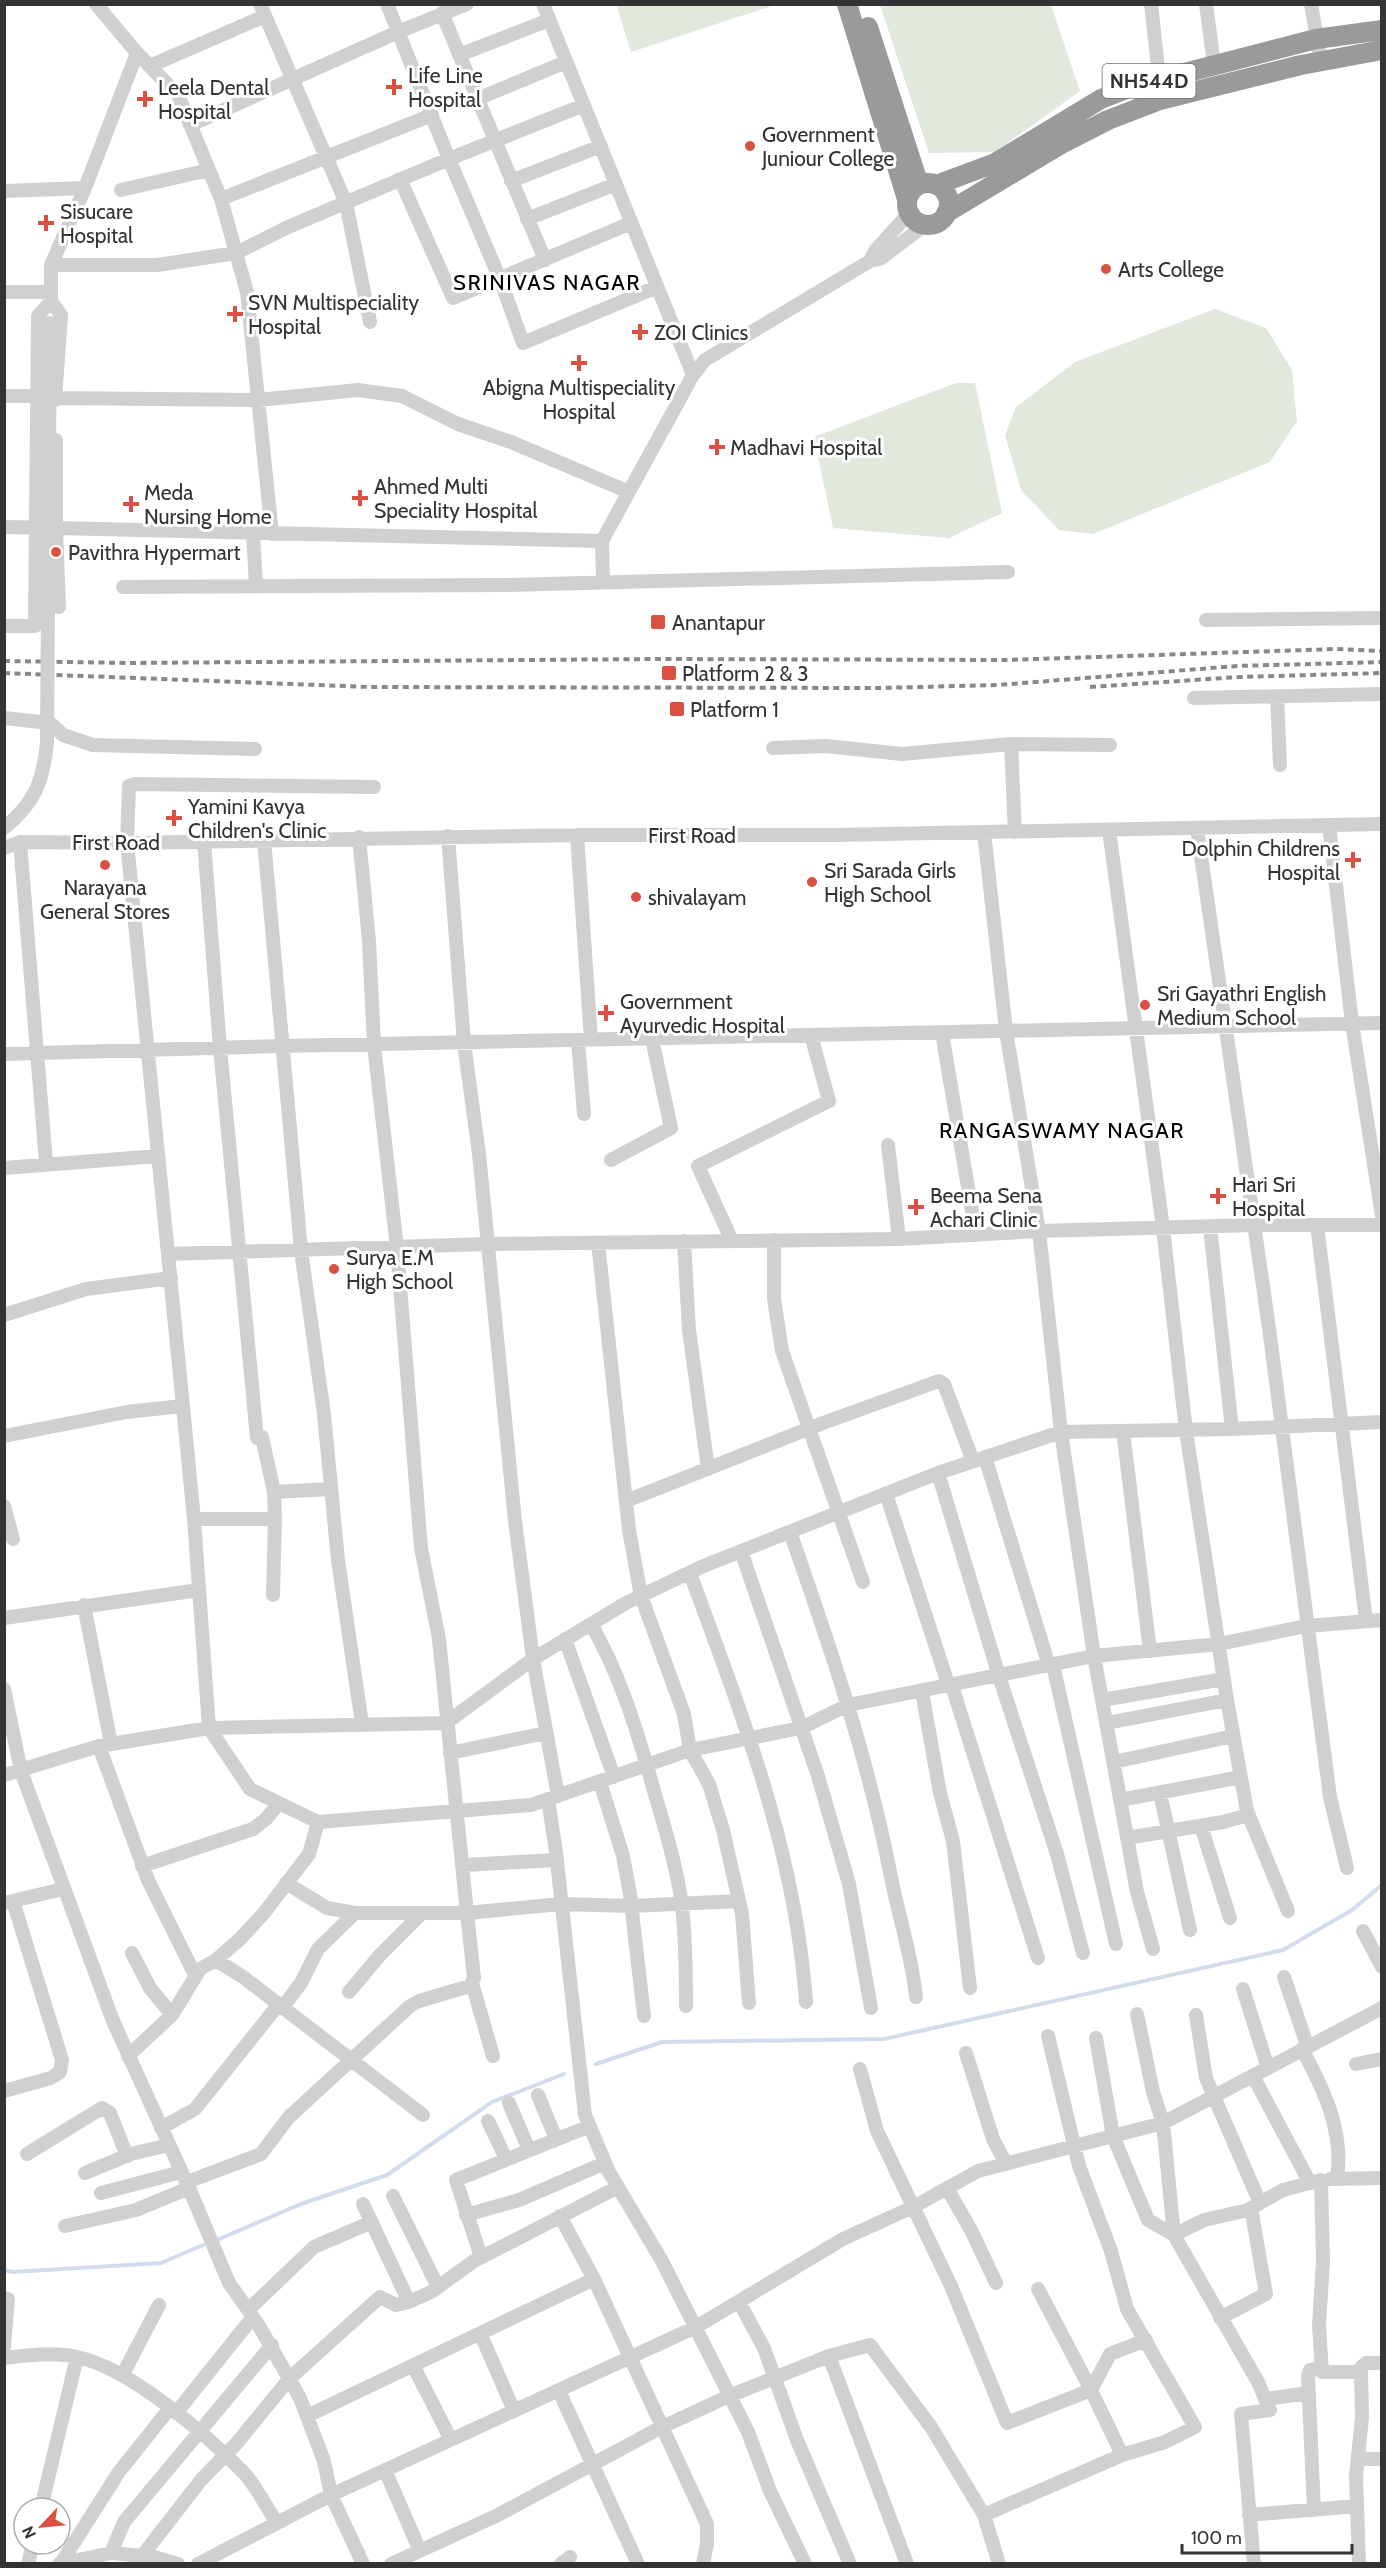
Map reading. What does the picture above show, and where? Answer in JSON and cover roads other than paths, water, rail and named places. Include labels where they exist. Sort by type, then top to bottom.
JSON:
[{"type":"highway","points":[[847,4],[918,196]]},
{"type":"highway","points":[[861,4],[918,196],[918,223],[925,225]]},
{"type":"highway","name":"NH544D","points":[[918,196],[994,163],[1108,95],[1159,77],[1316,39],[1382,30]]},
{"type":"highway","name":"NH544D","points":[[925,225],[938,223],[946,213],[1063,143],[1108,120],[1160,100],[1382,50]]},
{"type":"highway","points":[[918,196],[946,194],[946,213]]},
{"type":"street","points":[[96,4],[137,53],[178,95],[221,199],[247,292],[272,534]]},
{"type":"street","points":[[387,4],[500,279],[523,342],[657,287]]},
{"type":"street","points":[[190,125],[398,32],[467,4]]},
{"type":"street","points":[[543,4],[693,375]]},
{"type":"street","points":[[1150,4],[1159,77]]},
{"type":"street","points":[[1206,4],[1214,64]]},
{"type":"street","points":[[1311,4],[1321,62]]},
{"type":"street","points":[[150,66],[262,10],[346,203],[370,322]]},
{"type":"street","points":[[442,13],[545,260]]},
{"type":"street","points":[[459,55],[549,20]]},
{"type":"street","points":[[4,828],[20,815],[36,792],[44,774],[47,743],[51,265],[85,188],[137,53]]},
{"type":"street","points":[[477,99],[566,62]]},
{"type":"street","points":[[51,265],[157,265],[236,253],[288,226],[584,105]]},
{"type":"street","points":[[221,199],[432,115]]},
{"type":"street","points":[[511,181],[600,146]]},
{"type":"street","points":[[121,190],[209,170]]},
{"type":"street","points":[[400,179],[450,296],[455,298],[631,223]]},
{"type":"street","points":[[527,219],[616,184]]},
{"type":"street","points":[[4,191],[85,188]]},
{"type":"street","points":[[870,261],[874,251],[918,196]]},
{"type":"street","points":[[603,582],[602,541],[693,375],[705,360],[870,261],[880,259],[925,225]]},
{"type":"street","points":[[4,292],[51,297]]},
{"type":"street","points":[[4,626],[35,626],[38,316],[51,297]]},
{"type":"street","points":[[51,297],[61,315],[55,398],[59,607]]},
{"type":"street","points":[[55,398],[258,400],[358,390],[402,396],[458,424],[512,442],[629,492]]},
{"type":"street","points":[[4,396],[36,396]]},
{"type":"street","points":[[4,527],[602,541]]},
{"type":"street","points":[[253,533],[256,586]]},
{"type":"street","points":[[123,587],[603,582],[1008,572]]},
{"type":"street","points":[[1206,620],[1382,618]]},
{"type":"street","points":[[1194,698],[1382,694]]},
{"type":"street","points":[[1277,696],[1280,765]]},
{"type":"street","points":[[4,718],[50,723],[63,735],[93,745],[255,749]]},
{"type":"street","points":[[772,748],[826,746],[902,754],[1011,744],[1110,745]]},
{"type":"street","points":[[1011,744],[1015,831]]},
{"type":"street","points":[[374,787],[131,785],[129,790],[127,843],[194,1519],[209,1728],[250,1789],[318,1822],[531,1805],[690,1750],[801,1728],[848,1705],[1094,1656],[1220,1644],[1306,1626],[1382,1620]]},
{"type":"street","name":"First Road","points":[[4,848],[20,842],[127,843],[359,837],[577,835],[837,836],[1382,824]]},
{"type":"street","points":[[1329,825],[1352,1023],[1382,1216]]},
{"type":"street","points":[[1197,828],[1255,1225],[1330,1797],[1347,1868]]},
{"type":"street","points":[[1109,830],[1134,1028],[1163,1228],[1186,1431],[1227,1700],[1248,1815],[1288,1911]]},
{"type":"street","points":[[984,832],[1006,1031],[1040,1231],[1061,1432],[1094,1656],[1137,1892],[1153,1949]]},
{"type":"street","points":[[577,835],[584,1040],[584,1114]]},
{"type":"street","points":[[448,836],[464,1043],[479,1154],[515,1521],[533,1659],[546,1733],[580,2087],[590,2126],[605,2163],[662,2261],[696,2327],[748,2432],[770,2491],[805,2564]]},
{"type":"street","points":[[359,837],[369,941],[374,1045],[397,1248],[421,1548],[439,1639],[446,1723],[459,1811],[474,1978],[472,1983],[493,2056]]},
{"type":"street","points":[[264,840],[281,1046],[302,1250],[324,1414],[338,1560],[362,1724]]},
{"type":"street","points":[[204,841],[238,1250],[260,1437],[274,1492],[273,1595]]},
{"type":"street","points":[[20,842],[46,1163]]},
{"type":"street","points":[[4,1054],[1382,1023]]},
{"type":"street","points":[[942,1033],[976,1235]]},
{"type":"street","points":[[732,1240],[698,1166],[829,1101],[811,1035]]},
{"type":"street","points":[[611,1160],[671,1128],[652,1039]]},
{"type":"street","points":[[888,1144],[899,1239]]},
{"type":"street","points":[[4,1168],[158,1156]]},
{"type":"street","points":[[168,1254],[238,1250],[397,1248],[487,1244],[899,1239],[1040,1231],[1255,1225],[1382,1225]]},
{"type":"street","points":[[1317,1225],[1366,1621]]},
{"type":"street","points":[[1210,1227],[1232,1429]]},
{"type":"street","points":[[774,1240],[774,1299],[778,1332],[863,1582]]},
{"type":"street","points":[[684,1241],[689,1330],[708,1469]]},
{"type":"street","points":[[598,1243],[626,1501],[640,1596],[684,1714],[690,1750],[709,1784],[739,1901],[749,2003]]},
{"type":"street","points":[[4,1315],[86,1289],[171,1278]]},
{"type":"street","points":[[626,1501],[809,1428],[942,1381],[979,1459],[1051,1665],[1116,1944]]},
{"type":"street","points":[[4,1436],[127,1412],[182,1406]]},
{"type":"street","points":[[4,1775],[105,1745],[209,1728],[446,1723],[533,1659],[640,1596],[741,1551],[938,1473],[1061,1432],[1186,1431],[1382,1422]]},
{"type":"street","points":[[1123,1431],[1150,1651]]},
{"type":"street","points":[[938,1473],[999,1676],[1057,1854],[1083,1953]]},
{"type":"street","points":[[274,1492],[331,1488]]},
{"type":"street","points":[[886,1494],[951,1686],[1038,1958]]},
{"type":"street","points":[[4,1506],[13,1539]]},
{"type":"street","points":[[194,1519],[275,1519]]},
{"type":"street","points":[[790,1532],[848,1705],[884,1834],[891,1879],[913,1963],[916,1997]]},
{"type":"street","points":[[741,1551],[801,1728],[849,1884],[871,2008]]},
{"type":"street","points":[[690,1573],[750,1738],[776,1825],[796,1906],[806,2002]]},
{"type":"street","points":[[4,1618],[199,1590]]},
{"type":"street","points":[[84,1605],[105,1745],[142,1866],[195,1975]]},
{"type":"street","points":[[591,1624],[605,1649],[621,1687],[674,1862],[686,1956],[686,2006]]},
{"type":"street","points":[[565,1639],[614,1777]]},
{"type":"street","points":[[1102,1700],[1224,1679]]},
{"type":"street","points":[[4,1689],[21,1770],[63,1889],[128,2056],[186,2181],[229,2283],[272,2345],[290,2378],[324,2461],[331,2495],[363,2564]]},
{"type":"street","points":[[921,1692],[940,1793],[953,1841],[970,1988]]},
{"type":"street","points":[[1107,1723],[1227,1700]]},
{"type":"street","points":[[450,1753],[546,1733]]},
{"type":"street","points":[[1114,1762],[1233,1736]]},
{"type":"street","points":[[1120,1800],[1241,1777]]},
{"type":"street","points":[[600,1782],[623,1856],[644,2016]]},
{"type":"street","points":[[1160,1793],[1190,1930]]},
{"type":"street","points":[[142,1866],[253,1828],[266,1819],[279,1803]]},
{"type":"street","points":[[1127,1838],[1201,1826],[1248,1815]]},
{"type":"street","points":[[128,2056],[172,2015],[195,1975],[216,1960],[256,1922],[309,1854],[318,1822]]},
{"type":"street","points":[[1201,1826],[1230,1918]]},
{"type":"street","points":[[463,1865],[557,1860]]},
{"type":"street","points":[[286,1883],[327,1908],[355,1913],[467,1913],[561,1904],[631,1906],[739,1901]]},
{"type":"street","points":[[4,2091],[51,2078],[60,2072],[62,2060],[9,1902],[63,1889]]},
{"type":"street","points":[[161,2128],[195,2109],[301,1983],[318,1949],[355,1913]]},
{"type":"street","points":[[349,1992],[380,1955],[422,1914]]},
{"type":"street","points":[[1362,1932],[1382,1967]]},
{"type":"street","points":[[132,1953],[150,1988],[172,2015]]},
{"type":"street","points":[[216,1960],[281,2005],[423,2115]]},
{"type":"street","points":[[1284,1977],[1304,2047],[1335,2122],[1340,2158],[1337,2178]]},
{"type":"street","points":[[65,2226],[136,2210],[186,2181],[261,2154],[284,2123],[414,2003],[461,1990],[472,1983]]},
{"type":"street","points":[[1243,1989],[1268,2068]]},
{"type":"street","points":[[198,2564],[331,2495],[696,2327],[843,2239],[912,2207],[978,2171],[1163,2123],[1382,2007]]},
{"type":"street","points":[[1137,2014],[1153,2092],[1163,2123],[1174,2235],[1270,2410],[1241,2414],[1254,2564]]},
{"type":"street","points":[[1196,2015],[1206,2078],[1215,2096],[1256,2206],[1266,2294],[1220,2318]]},
{"type":"street","points":[[984,2514],[1122,2455],[1165,2442],[1195,2427],[1127,2308],[1111,2251],[1079,2166],[1048,2036]]},
{"type":"street","points":[[1096,2038],[1113,2136],[1148,2220],[1174,2235]]},
{"type":"street","points":[[966,2053],[993,2139],[1006,2164]]},
{"type":"street","points":[[1356,2064],[1382,2060]]},
{"type":"street","points":[[860,2069],[877,2131],[951,2286],[1007,2423],[1091,2390],[1110,2354],[1146,2340]]},
{"type":"street","points":[[1253,2076],[1316,2181],[1323,2262],[1319,2325],[1322,2372],[1361,2372],[1362,2406],[1358,2459],[1359,2564]]},
{"type":"street","points":[[538,2095],[556,2139]]},
{"type":"street","points":[[509,2103],[529,2150]]},
{"type":"street","points":[[27,2154],[102,2108],[110,2113],[128,2156]]},
{"type":"street","points":[[488,2121],[506,2159]]},
{"type":"street","points":[[480,2257],[456,2180],[590,2126]]},
{"type":"street","points":[[85,2173],[128,2156],[169,2145]]},
{"type":"street","points":[[466,2215],[519,2200],[605,2163]]},
{"type":"street","points":[[1174,2235],[1204,2220],[1256,2206],[1283,2190],[1337,2178],[1382,2178]]},
{"type":"street","points":[[101,2193],[186,2181]]},
{"type":"street","points":[[142,2556],[178,2508],[290,2378],[380,2297],[396,2305],[409,2302],[438,2287],[480,2257],[618,2187]]},
{"type":"street","points":[[947,2188],[972,2232],[996,2283]]},
{"type":"street","points":[[393,2196],[438,2287]]},
{"type":"street","points":[[363,2204],[409,2302]]},
{"type":"street","points":[[560,2216],[594,2279],[660,2428],[706,2524],[707,2544],[703,2564]]},
{"type":"street","points":[[60,2563],[119,2472],[173,2410],[251,2313],[314,2247],[372,2222]]},
{"type":"street","points":[[307,2416],[414,2367],[594,2279]]},
{"type":"street","points":[[1038,2289],[1122,2455]]},
{"type":"street","points":[[4,2298],[8,2299],[4,2347]]},
{"type":"street","points":[[739,2302],[764,2348],[797,2440],[850,2564]]},
{"type":"street","points":[[123,2374],[159,2305]]},
{"type":"street","points":[[481,2335],[514,2411]]},
{"type":"street","points":[[117,2557],[124,2522],[272,2345]]},
{"type":"street","points":[[391,2564],[498,2515],[592,2463],[729,2396],[829,2356],[870,2345],[932,2427],[984,2514],[999,2564]]},
{"type":"street","points":[[4,2358],[35,2354],[77,2357],[123,2374],[173,2410],[245,2474],[277,2523]]},
{"type":"street","points":[[829,2356],[907,2564]]},
{"type":"street","points":[[44,2496],[77,2357]]},
{"type":"street","points":[[1357,2372],[1366,2363],[1382,2363]]},
{"type":"street","points":[[414,2367],[451,2440]]},
{"type":"street","points":[[1314,2510],[1308,2372],[1322,2368]]},
{"type":"street","points":[[559,2391],[638,2564]]},
{"type":"street","points":[[1265,2399],[1309,2393]]},
{"type":"street","points":[[1358,2459],[1382,2459]]},
{"type":"street","points":[[385,2470],[420,2551]]},
{"type":"street","points":[[1249,2515],[1358,2506]]},
{"type":"street","points":[[60,2563],[142,2556],[178,2564]]},
{"type":"waterway","points":[[596,2064],[662,2042],[884,2039],[1283,1950],[1352,1910],[1382,1885]]},
{"type":"waterway","points":[[217,2240],[301,2204],[387,2175],[492,2102],[564,2074]]},
{"type":"waterway","points":[[4,2270],[13,2272],[161,2263],[203,2245]]},
{"type":"railway","points":[[4,661],[128,663],[659,659],[1006,660],[1335,649],[1382,651]]},
{"type":"railway","points":[[4,673],[370,687],[880,688],[998,685],[1237,666],[1382,662]]},
{"type":"railway","points":[[1090,687],[1239,677],[1382,673]]},
{"type":"place","name":"Life Line Hospital","points":[[394,87]]},
{"type":"place","name":"Leela Dental Hospital","points":[[145,99]]},
{"type":"place","name":"Government Juniour College","points":[[750,146]]},
{"type":"place","name":"Sisucare Hospital","points":[[46,223]]},
{"type":"place","name":"Arts College","points":[[1106,269]]},
{"type":"place","name":"SVN Multispeciality Hospital","points":[[235,314]]},
{"type":"place","name":"ZOI Clinics","points":[[640,332]]},
{"type":"place","name":"Abigna Multispeciality Hospital","points":[[579,363]]},
{"type":"place","name":"Madhavi Hospital","points":[[717,447]]},
{"type":"place","name":"Ahmed Multi Speciality Hospital","points":[[360,498]]},
{"type":"place","name":"Meda Nursing Home","points":[[131,504]]},
{"type":"place","name":"Pavithra Hypermart","points":[[56,552]]},
{"type":"place","name":"Anantapur","points":[[658,622]]},
{"type":"place","name":"Platform 2 & 3","points":[[669,673]]},
{"type":"place","name":"Platform 1","points":[[677,709]]},
{"type":"place","name":"Yamini Kavya Children's Clinic","points":[[174,818]]},
{"type":"place","name":"Dolphin Childrens Hospital","points":[[1353,860]]},
{"type":"place","name":"Narayana General Stores","points":[[105,865]]},
{"type":"place","name":"Sri Sarada Girls High School","points":[[812,882]]},
{"type":"place","name":"shivalayam","points":[[636,897]]},
{"type":"place","name":"Sri Gayathri English Medium School","points":[[1145,1005]]},
{"type":"place","name":"Government Ayurvedic Hospital","points":[[606,1013]]},
{"type":"place","name":"Hari Sri Hospital","points":[[1218,1196]]},
{"type":"place","name":"Beema Sena Achari Clinic","points":[[916,1207]]},
{"type":"place","name":"Surya E.M High School","points":[[334,1269]]},
{"type":"district","name":"SRINIVAS NAGAR","points":[[547,282]]},
{"type":"district","name":"RANGASWAMY NAGAR","points":[[1062,1130]]}]
